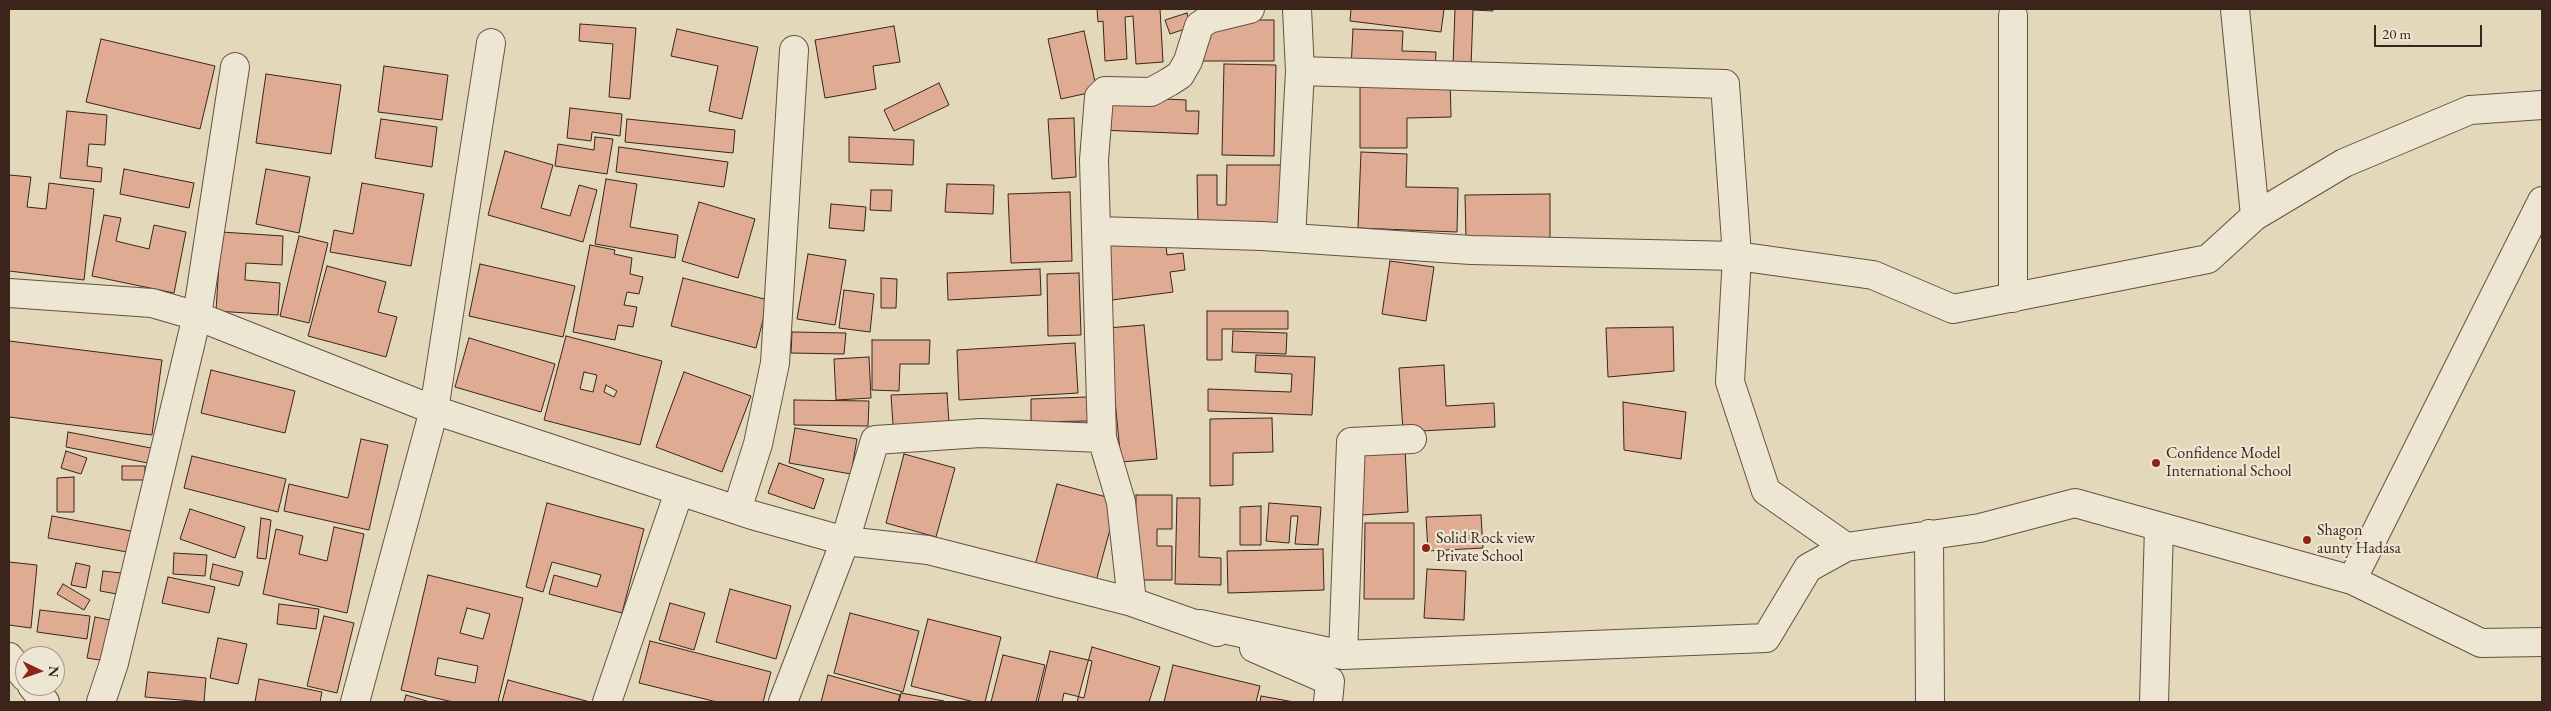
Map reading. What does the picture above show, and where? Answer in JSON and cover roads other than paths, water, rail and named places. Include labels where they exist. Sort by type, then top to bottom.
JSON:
[{"type":"street","points":[[1132,602],[1121,502],[1102,438],[1094,160],[1100,94],[1105,92],[1151,92],[1169,82],[1180,75],[1188,61],[1199,26],[1209,19],[1250,9]]},
{"type":"street","points":[[1291,238],[1300,72],[1297,9]]},
{"type":"street","points":[[2235,9],[2255,216]]},
{"type":"street","points":[[2013,16],[2013,298]]},
{"type":"street","points":[[355,702],[434,410],[491,43]]},
{"type":"street","points":[[737,510],[758,444],[775,363],[794,50]]},
{"type":"street","points":[[101,702],[114,663],[197,316],[234,67]]},
{"type":"street","points":[[1300,72],[1725,84],[1737,256],[1730,382],[1766,491],[1846,547]]},
{"type":"street","points":[[1097,230],[1291,238],[1471,250],[1737,256],[1873,275],[1953,309],[2208,258],[2255,216],[2344,163],[2470,110],[2542,104]]},
{"type":"street","points":[[2352,580],[2542,201]]},
{"type":"street","points":[[9,293],[152,303],[197,316],[434,410],[737,510],[845,541],[928,550],[1132,602],[1200,624],[1343,655],[1766,638],[1808,568],[1846,547],[1980,528],[2074,503],[2352,580],[2481,643],[2542,642]]},
{"type":"street","points":[[783,702],[845,541],[875,440],[981,433],[1102,438]]},
{"type":"street","points":[[1343,655],[1351,442],[1412,439]]},
{"type":"street","points":[[607,702],[679,492]]},
{"type":"street","points":[[2154,702],[2160,527]]},
{"type":"street","points":[[1929,534],[1930,702]]},
{"type":"street","points":[[1200,624],[1330,681],[1328,702]]},
{"type":"place","name":"Confidence Model International School","points":[[2156,463]]},
{"type":"place","name":"Shagon aunty Hadasa","points":[[2307,540]]},
{"type":"place","name":"Solid Rock view Private School","points":[[1426,548]]}]
